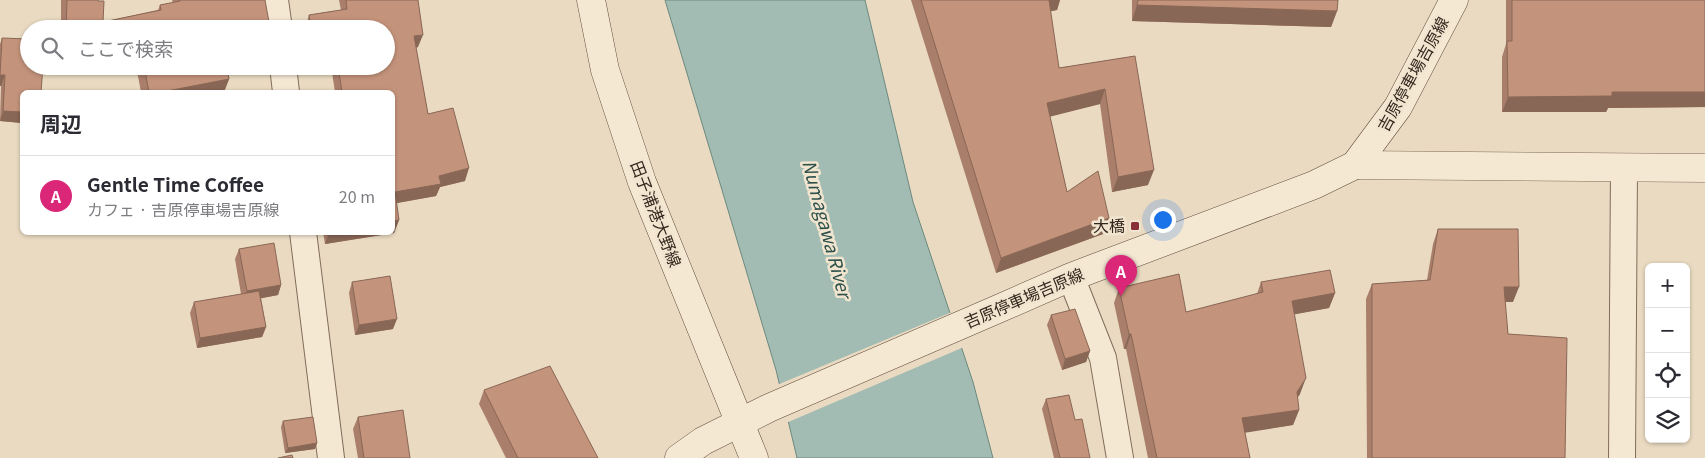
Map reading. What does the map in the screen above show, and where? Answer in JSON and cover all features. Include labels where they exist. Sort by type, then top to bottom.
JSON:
[{"type":"main road","name":"田子浦港大野線","points":[[592,0],[605,70],[642,182],[754,458]]},
{"type":"main road","name":"吉原停車場吉原線","points":[[679,458],[704,441],[769,408],[1071,278],[1314,185],[1355,165],[1398,107],[1454,0]]},
{"type":"main road","points":[[1355,165],[1705,168]]},
{"type":"street","points":[[275,0],[278,20]]},
{"type":"street","points":[[284,75],[286,90]]},
{"type":"street","points":[[1622,458],[1624,168]]},
{"type":"street","points":[[304,235],[331,458]]},
{"type":"street","points":[[1071,278],[1103,358],[1120,458]]},
{"type":"water","name":"Numagawa River","points":[[665,0],[865,0],[913,202],[973,382],[993,458],[797,458],[776,370]]},
{"type":"pier","points":[[952,312],[964,347],[786,423],[777,385]]},
{"type":"building","points":[[67,0],[104,1],[103,20],[66,20]]},
{"type":"building","points":[[180,0],[265,0],[269,20],[113,20],[161,10],[160,5]]},
{"type":"building","points":[[346,0],[418,0],[423,35],[414,36],[428,114],[453,108],[469,168],[439,176],[441,184],[395,192],[395,90],[342,90],[339,75],[395,75],[395,20],[310,20],[309,15],[347,9]]},
{"type":"building","points":[[921,0],[1049,0],[1059,68],[1135,56],[1154,170],[1118,177],[1105,89],[1047,103],[1067,192],[1098,171],[1109,218],[1001,258]]},
{"type":"building","points":[[1138,0],[1338,0],[1337,11],[1137,5]]},
{"type":"building","points":[[1512,0],[1705,0],[1705,92],[1612,92],[1612,96],[1508,97],[1507,41],[1512,41]]},
{"type":"building","points":[[2,38],[20,39],[20,75],[42,75],[41,90],[20,90],[20,112],[3,111],[5,75],[0,75]]},
{"type":"building","points":[[146,75],[228,75],[229,79],[172,90],[149,90]]},
{"type":"building","points":[[395,192],[399,220],[395,221]]},
{"type":"building","points":[[1438,229],[1518,229],[1519,287],[1504,287],[1508,334],[1567,338],[1565,458],[1372,458],[1372,284],[1430,280]]},
{"type":"building","points":[[274,243],[281,285],[247,291],[239,249]]},
{"type":"building","points":[[1330,270],[1335,293],[1292,301],[1306,378],[1297,392],[1299,410],[1242,418],[1250,458],[1157,458],[1131,334],[1129,334],[1119,288],[1179,274],[1186,312],[1263,292],[1261,282]]},
{"type":"building","points":[[390,276],[397,319],[359,325],[352,282]]},
{"type":"building","points":[[259,291],[266,327],[200,338],[194,302]]},
{"type":"building","points":[[1075,309],[1090,351],[1065,359],[1051,315]]},
{"type":"building","points":[[550,366],[598,458],[518,458],[484,390]]},
{"type":"building","points":[[1069,395],[1075,420],[1082,419],[1090,458],[1060,458],[1046,399]]},
{"type":"building","points":[[403,410],[410,458],[364,458],[358,417]]},
{"type":"building","points":[[313,417],[317,443],[288,448],[283,421]]},
{"type":"building","points":[[292,455],[293,458],[278,458]]},
{"type":"place","name":"大橋","points":[[1135,226]]},
{"type":"place","name":"Gentle Time Coffee","points":[[1121,296]]}]
